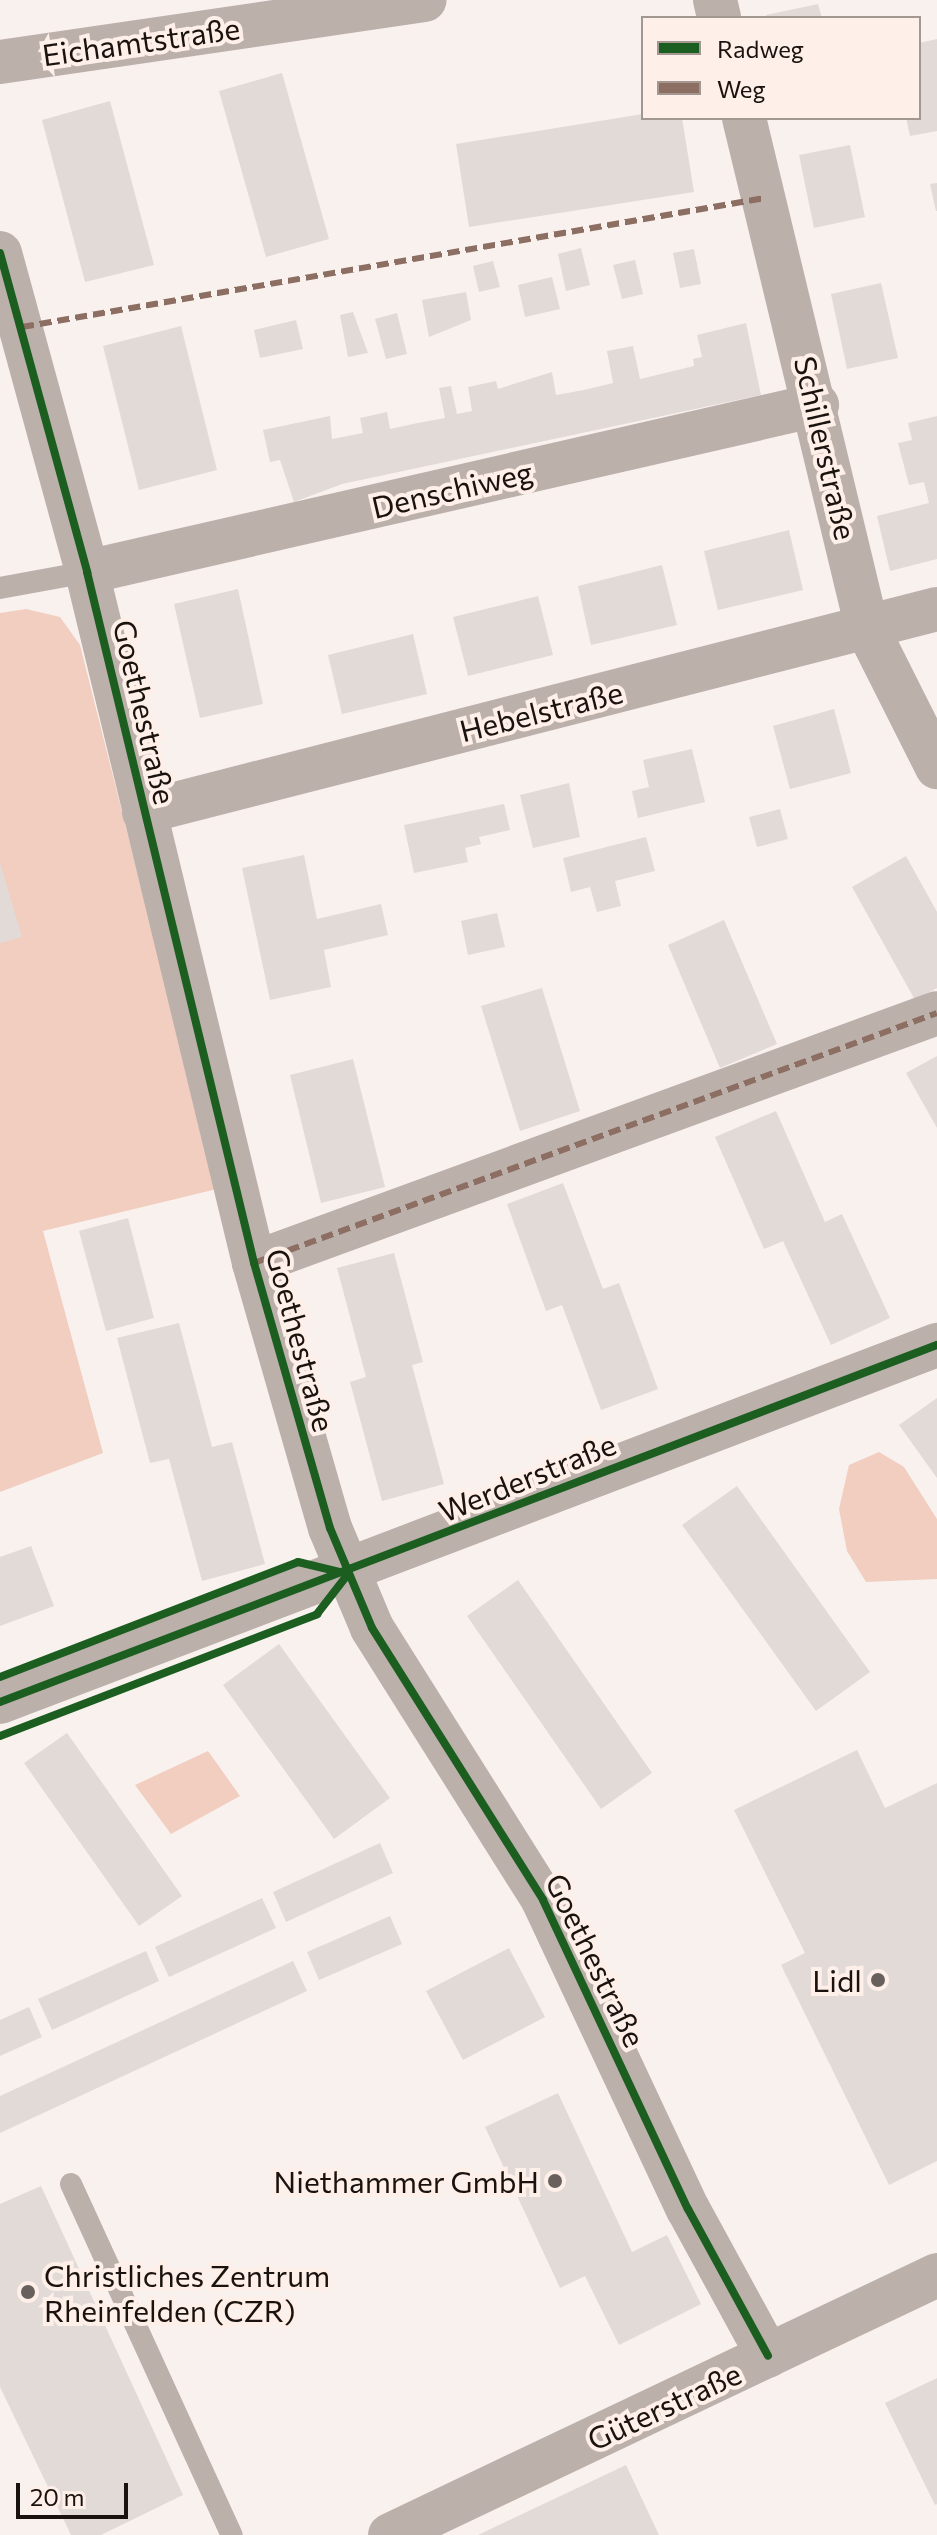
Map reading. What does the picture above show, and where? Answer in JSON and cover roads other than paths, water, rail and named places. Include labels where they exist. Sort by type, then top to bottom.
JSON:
[{"type":"street","name":"Eichamtstraße","points":[[0,62],[328,7],[424,0]]},
{"type":"street","name":"Schillerstraße","points":[[745,120],[817,405],[867,628],[937,767]]},
{"type":"street","name":"Goethestraße","points":[[0,253],[87,572],[254,1263],[348,1574],[372,1628],[543,1900],[688,2209],[768,2356]]},
{"type":"street","name":"Denschiweg","points":[[87,572],[817,405]]},
{"type":"street","name":"Hebelstraße","points":[[144,812],[937,609]]},
{"type":"street","points":[[254,1263],[937,1013]]},
{"type":"street","name":"Werderstraße","points":[[0,1702],[348,1574],[937,1345]]},
{"type":"street","name":"Güterstraße","points":[[390,2535],[937,2275]]},
{"type":"lane","points":[[0,588],[87,572]]},
{"type":"lane","points":[[71,2184],[232,2535]]},
{"type":"place","name":"Lidl","points":[[878,1980]]},
{"type":"place","name":"Niethammer GmbH","points":[[555,2181]]},
{"type":"place","name":"Christliches Zentrum Rheinfelden (CZR)","points":[[28,2292]]}]
